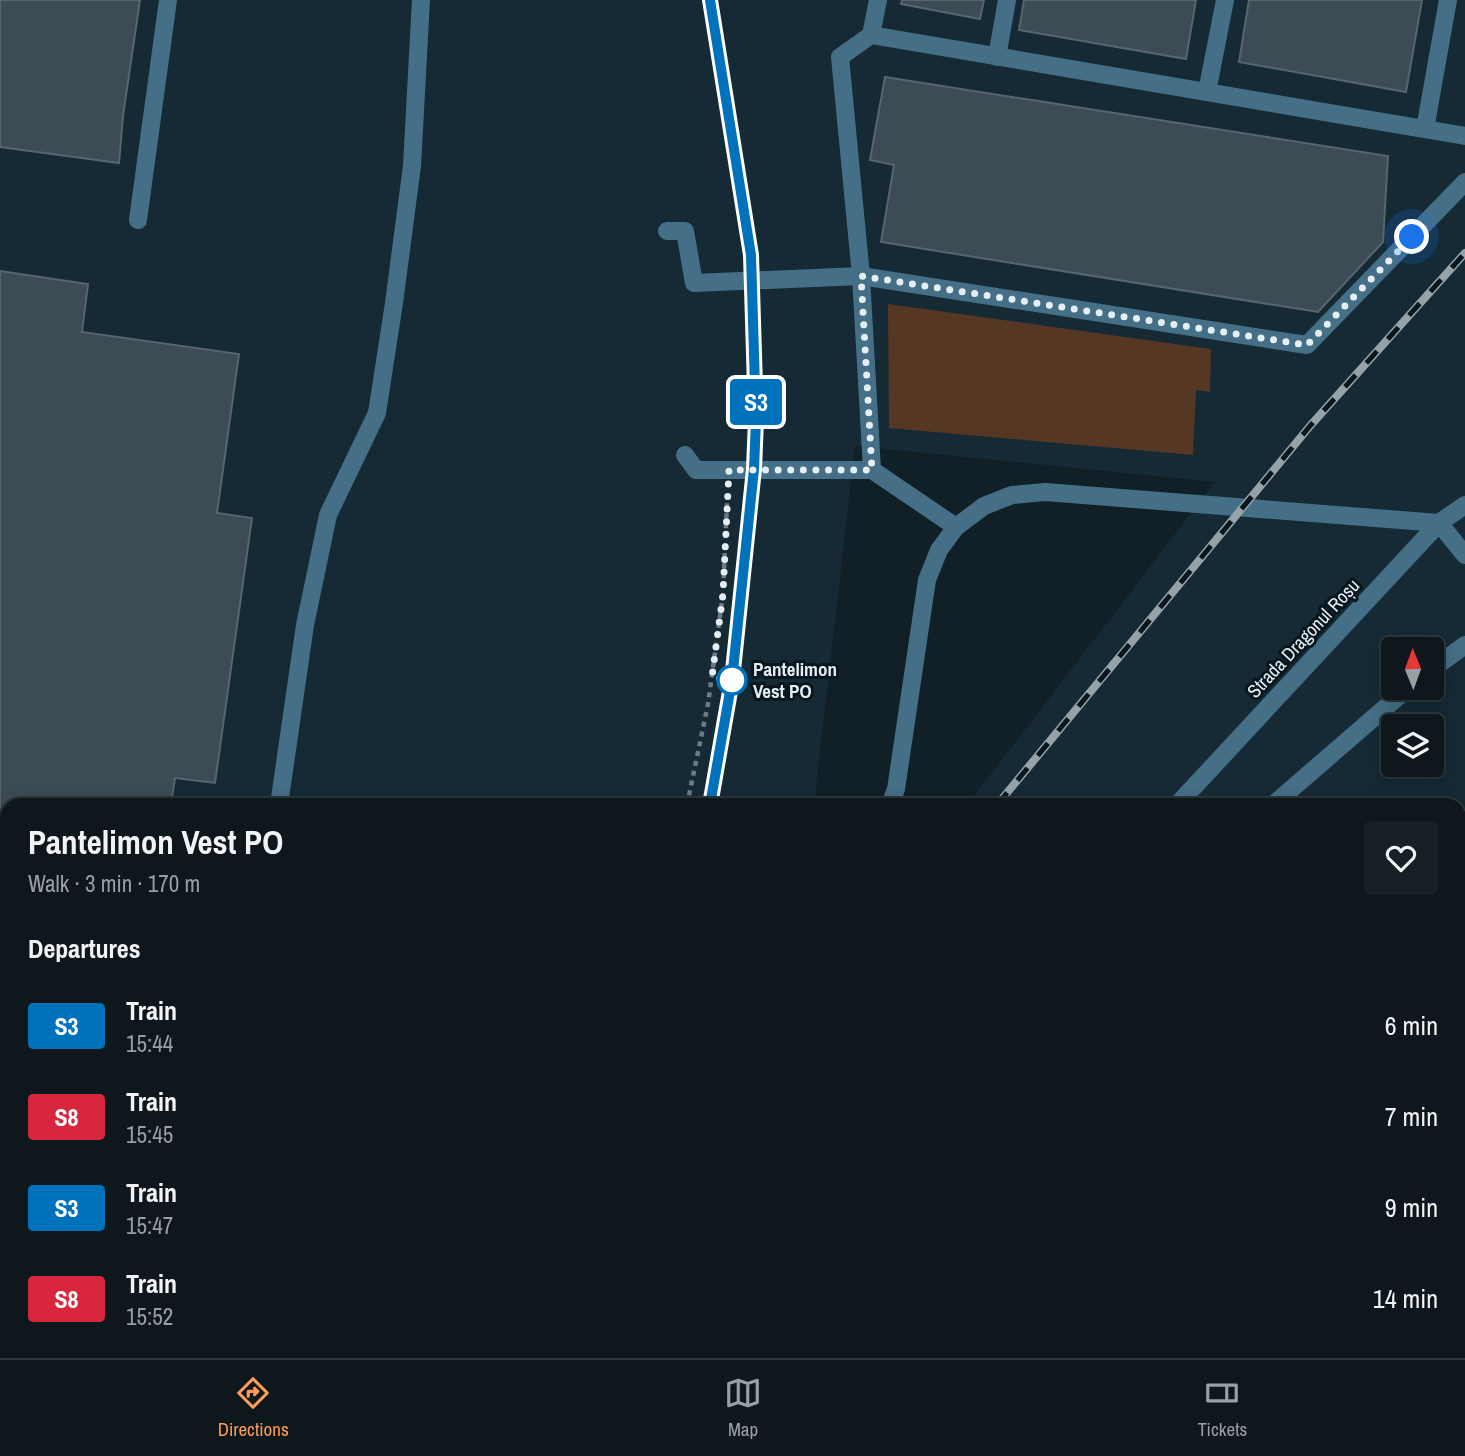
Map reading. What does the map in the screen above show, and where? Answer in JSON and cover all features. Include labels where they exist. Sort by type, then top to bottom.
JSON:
[{"type":"street","points":[[138,220],[167,0]]},
{"type":"street","points":[[280,798],[304,625],[328,515],[377,412],[412,166],[421,0]]},
{"type":"street","points":[[872,470],[861,276],[840,57],[871,35],[878,0]]},
{"type":"street","points":[[997,57],[1007,0]]},
{"type":"street","points":[[1207,92],[1225,0]]},
{"type":"street","points":[[1425,129],[1448,0]]},
{"type":"street","points":[[871,35],[1465,136]]},
{"type":"street","points":[[667,231],[685,231],[694,283],[861,276],[1307,345],[1465,182]]},
{"type":"street","points":[[685,455],[696,470],[872,470],[956,527]]},
{"type":"street","points":[[893,798],[927,580],[939,550],[956,527],[984,506],[1012,495],[1045,492],[1439,523],[1465,555]]},
{"type":"street","name":"Strada Dragonul Roșu","points":[[1184,798],[1439,523],[1465,505]]},
{"type":"street","points":[[1444,660],[1465,645]]},
{"type":"street","points":[[1281,798],[1394,700]]},
{"type":"path","points":[[688,798],[708,704],[723,594],[729,470]]},
{"type":"shaded area","points":[[0,0],[1465,0],[1465,798],[972,798],[1215,482],[855,446],[815,798],[0,798]]},
{"type":"shaded area","points":[[888,304],[1211,349],[1210,392],[1196,390],[1193,455],[889,428]]},
{"type":"building","points":[[0,0],[140,0],[119,163],[0,147]]},
{"type":"building","points":[[902,0],[984,0],[980,19],[901,4]]},
{"type":"building","points":[[1024,0],[1196,0],[1186,59],[1019,30]]},
{"type":"building","points":[[1249,0],[1422,0],[1406,92],[1239,62]]},
{"type":"building","points":[[885,77],[1388,156],[1383,242],[1318,312],[881,242],[894,165],[870,160]]},
{"type":"building","points":[[0,271],[88,284],[82,332],[239,354],[217,513],[252,518],[215,783],[175,778],[172,798],[0,798]]},
{"type":"railway","points":[[710,0],[751,255],[756,420],[754,469],[732,680],[711,798]]},
{"type":"railway","points":[[1003,798],[1310,426],[1465,253]]},
{"type":"train","name":"S3","points":[[710,0],[751,255],[756,420],[754,469],[732,680],[711,798]]},
{"type":"place","name":"Pantelimon Vest PO","points":[[732,680]]},
{"type":"route","points":[[732,680],[712,677],[723,594],[729,470],[872,470],[861,276],[1307,345],[1412,237]]}]
